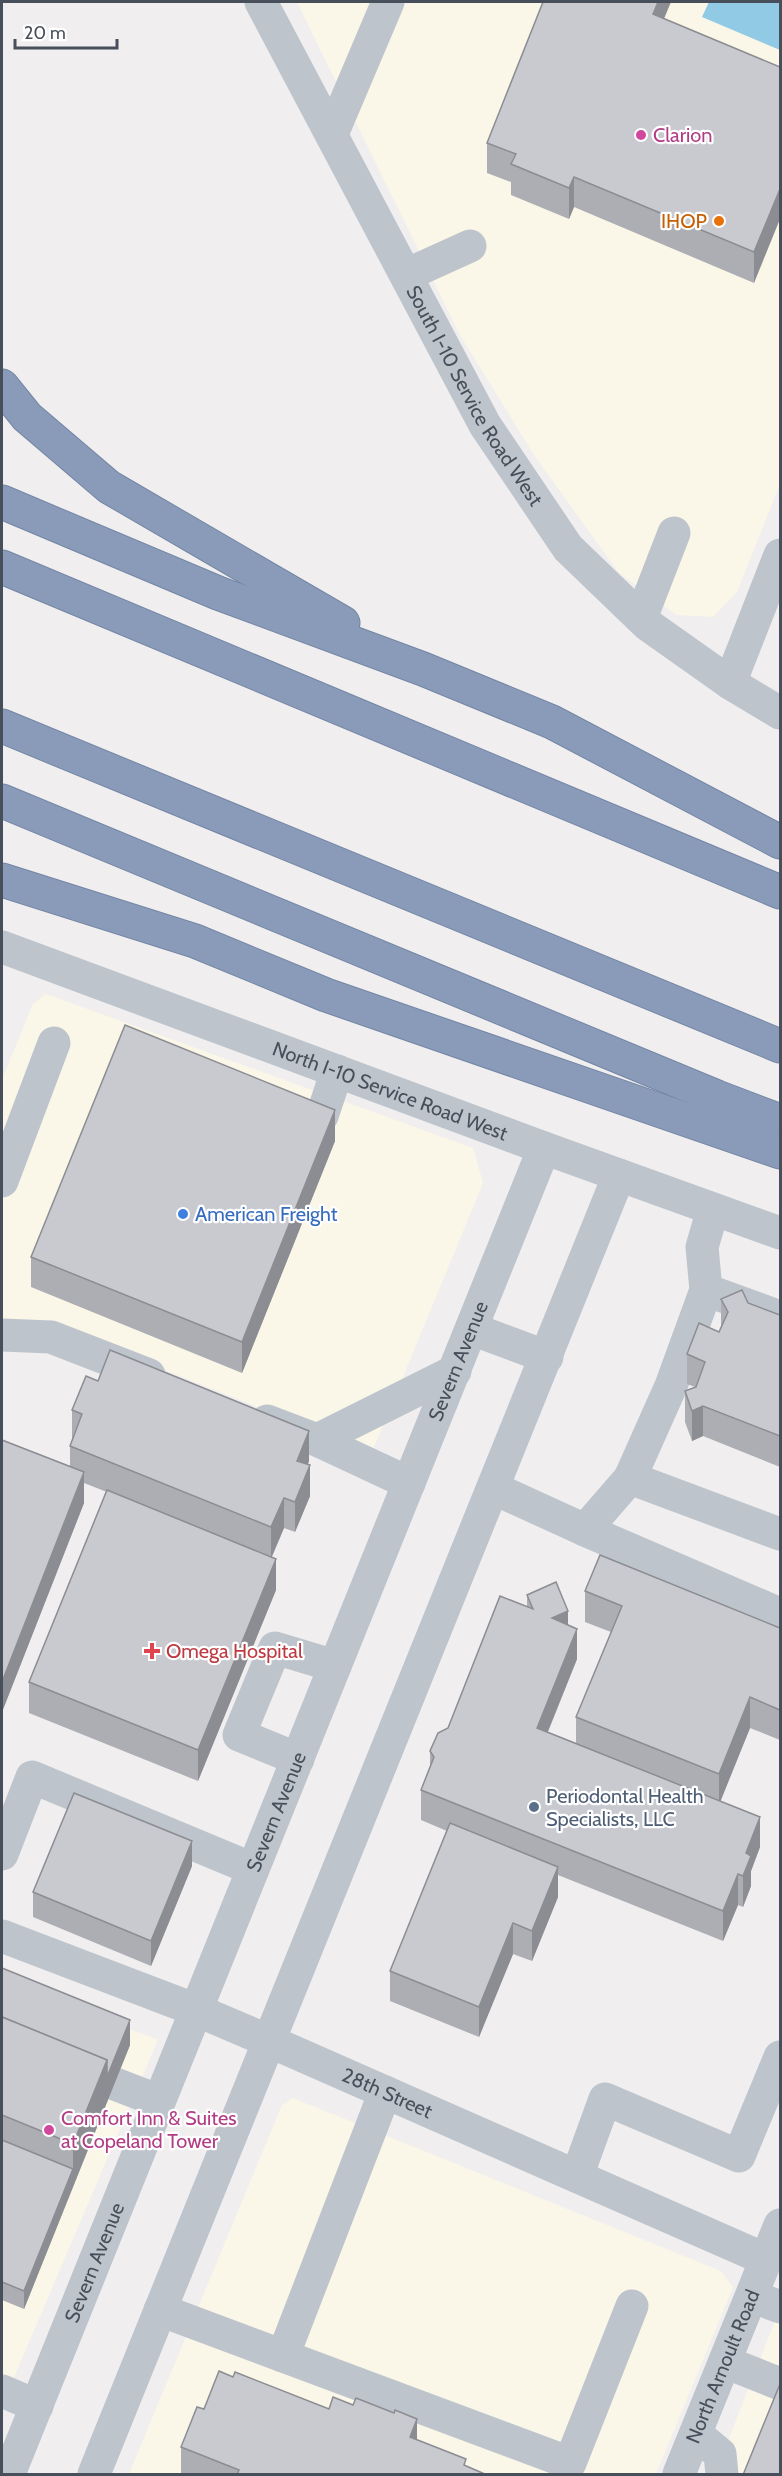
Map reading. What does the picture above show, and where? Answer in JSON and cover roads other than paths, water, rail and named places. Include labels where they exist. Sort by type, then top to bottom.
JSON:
[{"type":"highway","points":[[2,386],[27,417],[109,487],[423,669]]},
{"type":"highway","points":[[2,502],[218,593],[423,669],[552,722],[780,842]]},
{"type":"highway","points":[[2,567],[780,892]]},
{"type":"highway","points":[[2,726],[780,1046]]},
{"type":"highway","points":[[2,801],[780,1121]]},
{"type":"highway","points":[[2,880],[195,941],[337,998],[780,1152]]},
{"type":"street","name":"South I-10 Service Road West","points":[[261,2],[485,425],[568,548],[641,618],[730,684],[780,713]]},
{"type":"street","points":[[332,134],[388,2]]},
{"type":"street","points":[[406,275],[470,246]]},
{"type":"street","points":[[641,618],[674,533]]},
{"type":"street","points":[[730,684],[780,555]]},
{"type":"street","name":"North I-10 Service Road West","points":[[4,957],[337,1071],[780,1233]]},
{"type":"street","points":[[2,1181],[54,1043]]},
{"type":"street","points":[[322,1116],[337,1071]]},
{"type":"street","name":"Severn Avenue","points":[[9,2475],[544,1148]]},
{"type":"street","points":[[94,2475],[619,1175]]},
{"type":"street","points":[[585,1530],[630,1478],[671,1386],[706,1290],[702,1247],[713,1209]]},
{"type":"street","points":[[706,1290],[780,1317]]},
{"type":"street","points":[[472,1329],[547,1357]]},
{"type":"street","points":[[2,1335],[51,1337],[172,1384]]},
{"type":"street","points":[[316,1440],[455,1371]]},
{"type":"street","points":[[239,1410],[316,1440],[409,1483]]},
{"type":"street","points":[[630,1478],[780,1534]]},
{"type":"street","points":[[493,1488],[780,1614]]},
{"type":"street","points":[[298,1759],[239,1735],[275,1648],[335,1666]]},
{"type":"street","points":[[2,1854],[32,1777],[254,1869]]},
{"type":"street","name":"28th Street","points":[[2,1936],[196,2010],[766,2260]]},
{"type":"street","points":[[577,2176],[605,2099],[739,2156],[780,2057]]},
{"type":"street","points":[[115,2084],[159,2101]]},
{"type":"street","points":[[283,2356],[385,2092]]},
{"type":"street","name":"North Arnoult Road","points":[[679,2475],[725,2362],[766,2301],[766,2260],[780,2225]]},
{"type":"street","points":[[160,2310],[570,2463],[632,2306]]},
{"type":"street","points":[[725,2362],[780,2384]]},
{"type":"street","points":[[2,2391],[37,2406]]},
{"type":"street","points":[[696,2434],[720,2454],[722,2475]]},
{"type":"water","points":[[709,2],[780,3],[780,50],[702,17]]},
{"type":"place","name":"Clarion","points":[[641,135]]},
{"type":"place","name":"IHOP","points":[[719,221]]},
{"type":"place","name":"American Freight","points":[[183,1214]]},
{"type":"place","name":"Omega Hospital","points":[[152,1651]]},
{"type":"place","name":"Periodontal Health Specialists, LLC","points":[[534,1807]]},
{"type":"place","name":"Comfort Inn & Suites at Copeland Tower","points":[[49,2130]]}]
